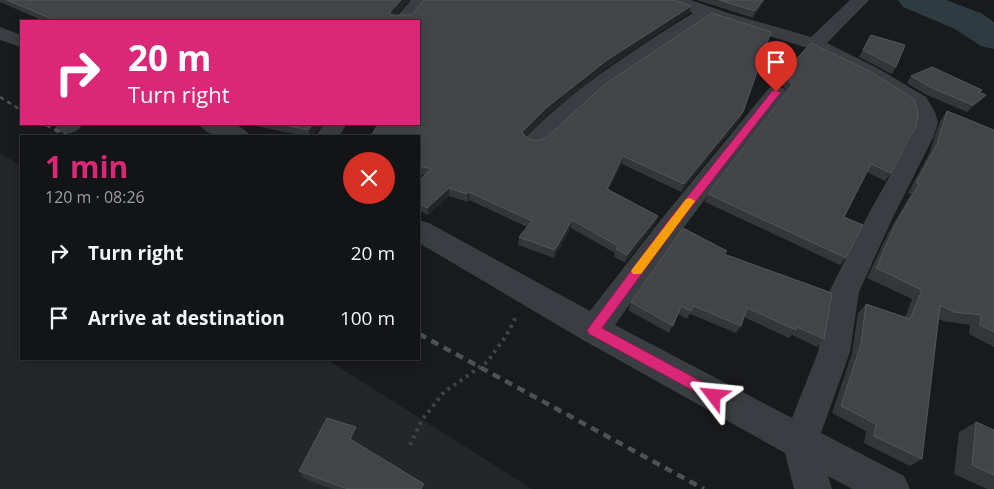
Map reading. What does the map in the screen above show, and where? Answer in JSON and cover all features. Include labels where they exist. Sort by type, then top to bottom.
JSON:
[{"type":"street","points":[[403,20],[420,0]]},
{"type":"street","points":[[674,0],[706,12],[815,44],[874,74],[918,102],[944,113]]},
{"type":"street","points":[[815,44],[860,0]]},
{"type":"street","points":[[536,140],[572,104],[627,63],[706,12]]},
{"type":"street","points":[[0,33],[20,41]]},
{"type":"street","points":[[594,330],[672,224],[776,92]]},
{"type":"street","points":[[813,489],[800,442],[834,352],[844,292],[881,215],[923,136],[927,122],[918,102]]},
{"type":"street","points":[[212,125],[237,135]]},
{"type":"street","points":[[420,231],[594,330],[800,442],[891,489]]},
{"type":"path","points":[[410,445],[422,420],[444,392],[487,362],[506,336],[528,292]]},
{"type":"shaded area","points":[[0,153],[20,165],[20,360],[328,360],[532,489],[0,489]]},
{"type":"building","points":[[7,0],[401,0],[390,12],[391,15],[412,15],[424,0],[674,0],[691,6],[607,60],[546,108],[522,132],[527,138],[536,141],[546,138],[604,85],[712,13],[771,32],[743,112],[684,184],[623,156],[607,189],[658,216],[627,255],[616,249],[618,246],[572,220],[555,250],[519,237],[532,221],[469,192],[467,194],[449,188],[427,208],[420,204],[420,179],[432,169],[420,166],[420,135],[372,135],[377,125],[420,125],[420,20],[55,20]]},
{"type":"building","points":[[719,0],[763,0],[755,11]]},
{"type":"building","points":[[871,35],[905,45],[896,67],[863,50]]},
{"type":"building","points":[[811,43],[871,72],[914,99],[918,113],[916,127],[891,173],[871,164],[844,217],[863,225],[846,258],[708,194],[792,85],[788,79],[781,76]]},
{"type":"building","points":[[932,67],[982,90],[979,92],[986,95],[973,105],[932,88],[911,76]]},
{"type":"building","points":[[947,111],[994,130],[994,332],[980,325],[981,315],[954,312],[940,305],[922,459],[874,436],[876,424],[841,406],[861,344],[866,304],[910,319],[922,290],[876,268],[896,223],[919,184],[916,183],[937,144]]},
{"type":"building","points":[[285,125],[312,125],[308,130]]},
{"type":"building","points":[[683,228],[727,251],[724,254],[832,293],[824,339],[797,327],[796,330],[747,308],[741,326],[694,306],[691,311],[681,306],[673,326],[631,302]]},
{"type":"building","points":[[327,418],[356,427],[350,439],[424,484],[421,489],[348,489],[299,471]]},
{"type":"building","points":[[976,422],[994,430],[994,475],[972,465]]},
{"type":"waterway","points":[[915,0],[968,21],[994,38]]},
{"type":"railway","points":[[0,97],[20,109]]},
{"type":"railway","points":[[48,125],[65,135]]},
{"type":"railway","points":[[420,335],[704,489]]},
{"type":"slow traffic","points":[[637,271],[690,201]]},
{"type":"route","points":[[714,396],[594,330],[672,224],[776,92]]}]
